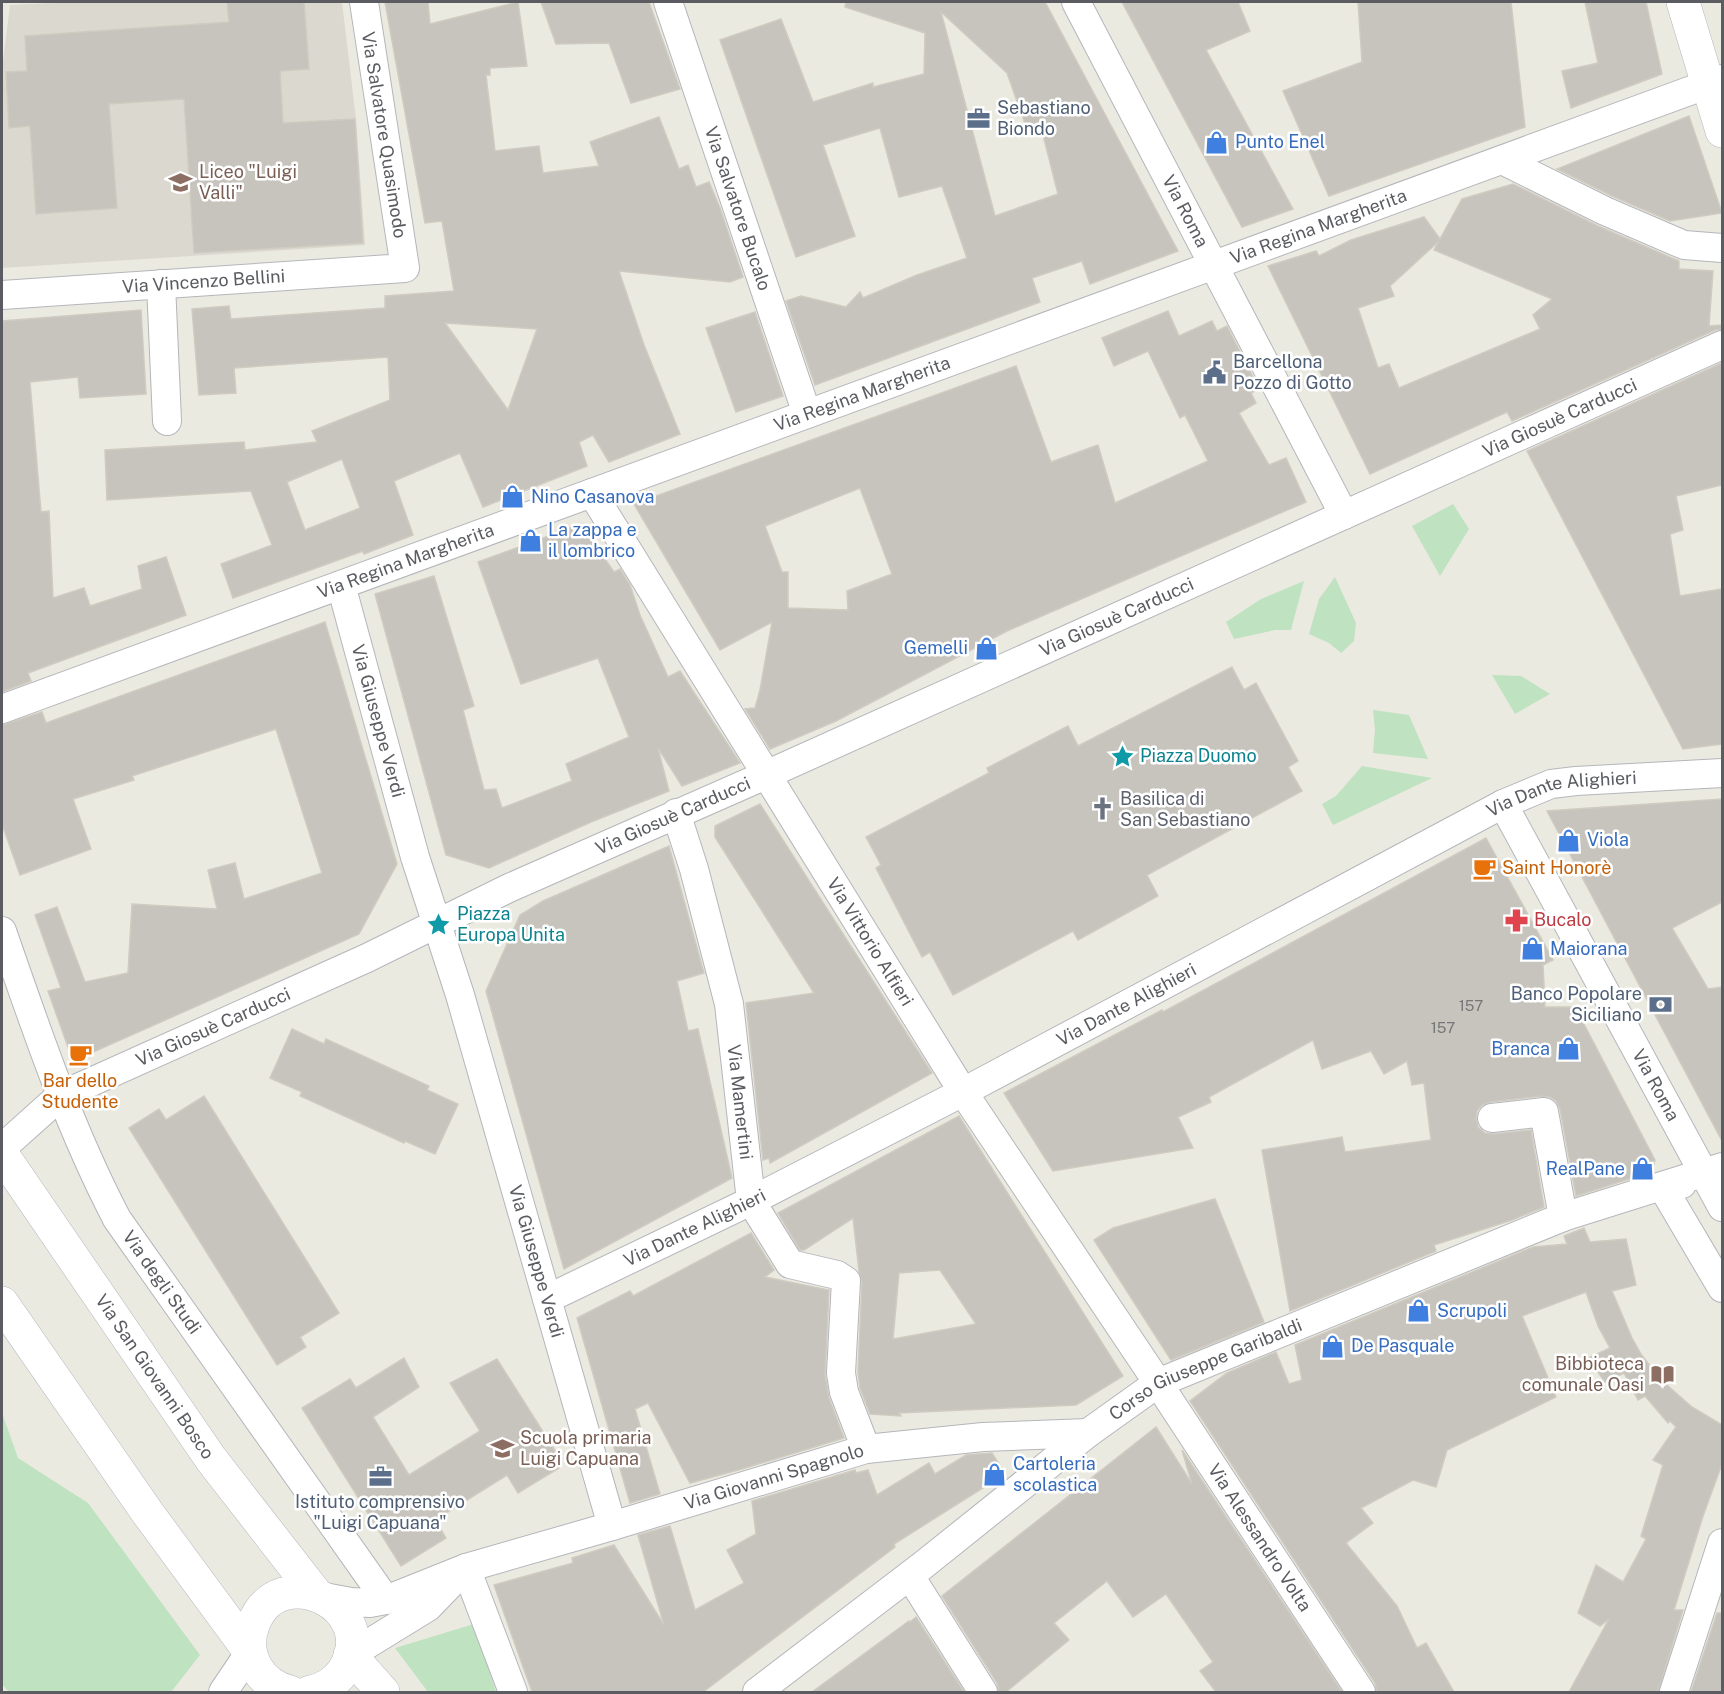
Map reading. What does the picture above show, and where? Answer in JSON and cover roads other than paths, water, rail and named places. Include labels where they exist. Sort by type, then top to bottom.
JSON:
[{"type":"street","name":"Via Salvatore Quasimodo","points":[[364,2],[405,268]]},
{"type":"street","name":"Via Salvatore Bucalo","points":[[668,2],[807,414]]},
{"type":"street","name":"Via Roma","points":[[1076,2],[1344,515]]},
{"type":"street","points":[[1683,2],[1715,82],[1722,131]]},
{"type":"street","name":"Via Regina Margherita","points":[[2,709],[1715,82]]},
{"type":"street","points":[[1502,160],[1605,211],[1684,245],[1722,248]]},
{"type":"street","name":"Via Vincenzo Bellini","points":[[2,295],[405,268]]},
{"type":"street","points":[[161,284],[167,422]]},
{"type":"street","name":"Via Giosuè Carducci","points":[[2,1148],[60,1096],[367,958],[509,888],[1722,345]]},
{"type":"street","name":"Via Vittorio Alfieri","points":[[592,493],[963,1092],[1158,1383]]},
{"type":"street","name":"Via Giuseppe Verdi","points":[[340,585],[415,857],[460,995],[612,1526]]},
{"type":"street","name":"Via Dante Alighieri","points":[[547,1299],[751,1201],[963,1092],[1503,804],[1551,784],[1722,773]]},
{"type":"street","name":"Via Roma","points":[[1503,804],[1715,1174],[1722,1207]]},
{"type":"street","name":"Via Mamertini","points":[[676,813],[694,869],[729,1004],[751,1201],[790,1264],[837,1275],[846,1281],[842,1373],[844,1392],[866,1449]]},
{"type":"street","name":"Via degli Studi","points":[[2,932],[60,1096],[91,1169],[129,1237],[386,1600]]},
{"type":"street","points":[[1492,1118],[1544,1112],[1563,1217]]},
{"type":"street","name":"Via San Giovanni Bosco","points":[[2,1154],[211,1459],[320,1595],[338,1608],[349,1624],[352,1644],[350,1655]]},
{"type":"street","points":[[1715,1174],[1664,1188],[1722,1288]]},
{"type":"street","name":"Corso Giuseppe Garibaldi","points":[[758,1692],[910,1576],[1088,1433],[1158,1383],[1563,1217],[1715,1174]]},
{"type":"street","points":[[2,1303],[147,1512],[250,1652]]},
{"type":"street","name":"Via Alessandro Volta","points":[[1158,1383],[1361,1692]]},
{"type":"street","name":"Via Giovanni Spagnolo","points":[[320,1595],[360,1602],[386,1600],[466,1568],[866,1449],[983,1437],[1088,1433]]},
{"type":"street","points":[[1674,1692],[1712,1606],[1722,1542]]},
{"type":"street","points":[[466,1568],[513,1692]]},
{"type":"street","name":"Via Giovanni Spagnolo","points":[[350,1655],[428,1607],[466,1568]]},
{"type":"street","points":[[910,1576],[983,1692]]},
{"type":"street","points":[[290,1692],[273,1686],[253,1662],[249,1641],[253,1624],[261,1609],[290,1592],[320,1595]]},
{"type":"street","points":[[223,1692],[250,1652]]},
{"type":"street","points":[[310,1692],[325,1688],[334,1682],[347,1665],[350,1655]]},
{"type":"street","points":[[350,1655],[383,1692]]},
{"type":"place","name":"Sebastiano Biondo","points":[[979,118]]},
{"type":"place","name":"Punto Enel","points":[[1217,142]]},
{"type":"place","name":"Liceo \"Luigi Valli\"","points":[[181,182]]},
{"type":"place","name":"Barcellona Pozzo di Gotto","points":[[1215,372]]},
{"type":"place","name":"Nino Casanova","points":[[513,497]]},
{"type":"place","name":"La zappa e il lombrico","points":[[530,540]]},
{"type":"place","name":"Gemelli","points":[[986,648]]},
{"type":"place","name":"Piazza Duomo","points":[[1122,756]]},
{"type":"place","name":"Basilica di San Sebastiano","points":[[1102,809]]},
{"type":"place","name":"Viola","points":[[1569,840]]},
{"type":"place","name":"Saint Honorè","points":[[1484,868]]},
{"type":"place","name":"Bucalo","points":[[1516,920]]},
{"type":"place","name":"Piazza Europa Unita","points":[[439,924]]},
{"type":"place","name":"Maiorana","points":[[1532,949]]},
{"type":"place","name":"Banco Popolare Siciliano","points":[[1660,1004]]},
{"type":"place","name":"Branca","points":[[1568,1049]]},
{"type":"place","name":"Bar dello Studente","points":[[80,1055]]},
{"type":"place","name":"RealPane","points":[[1643,1169]]},
{"type":"place","name":"Scrupoli","points":[[1419,1311]]},
{"type":"place","name":"De Pasquale","points":[[1333,1346]]},
{"type":"place","name":"Bibbioteca comunale Oasi","points":[[1662,1374]]},
{"type":"place","name":"Scuola primaria Luigi Capuana","points":[[502,1448]]},
{"type":"place","name":"Cartoleria scolastica","points":[[995,1474]]},
{"type":"place","name":"Istituto comprensivo \"Luigi Capuana\"","points":[[380,1476]]}]
